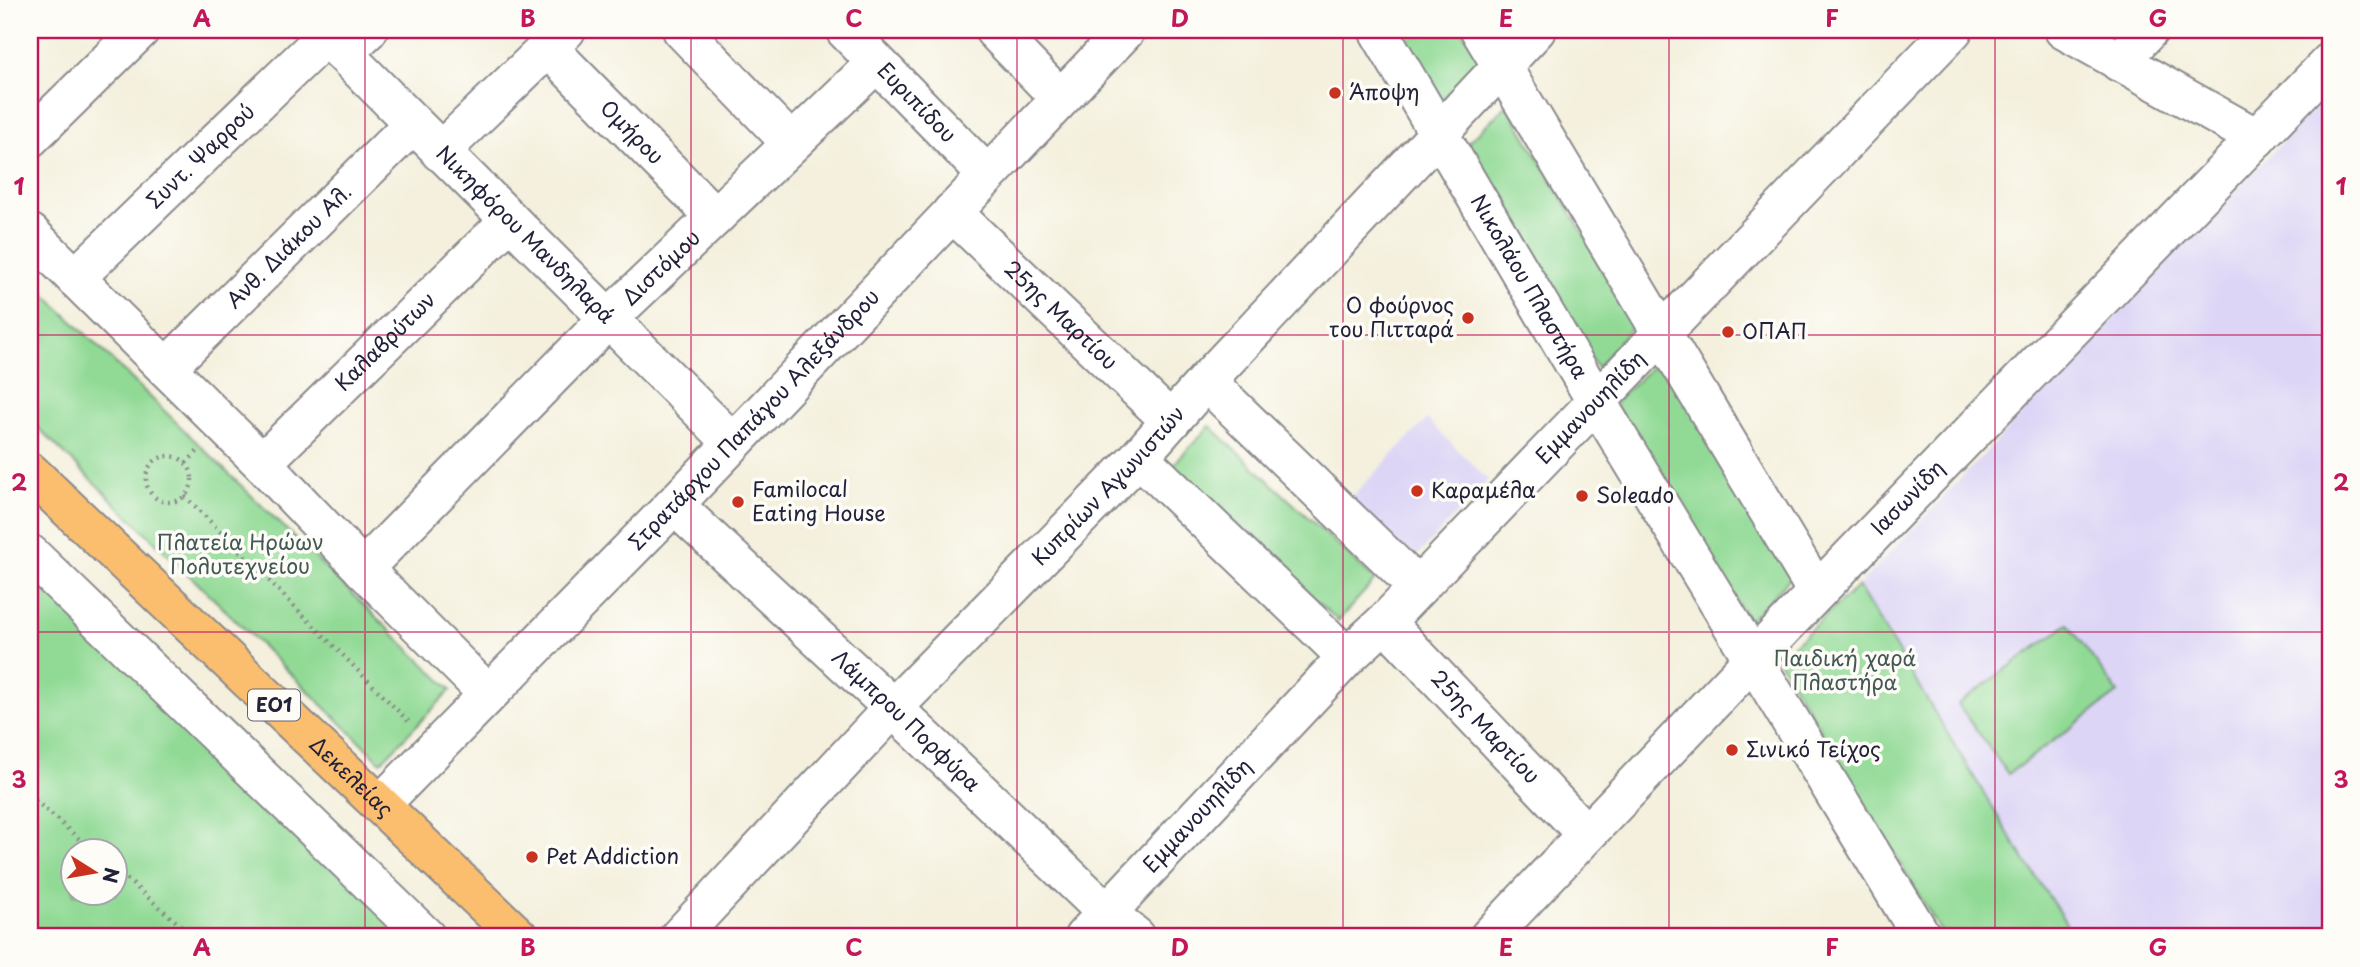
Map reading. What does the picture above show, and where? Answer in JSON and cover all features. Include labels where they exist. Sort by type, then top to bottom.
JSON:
[{"type":"main road","name":"Δεκελείας","points":[[30,472],[519,937]]},
{"type":"street","points":[[30,138],[140,30]]},
{"type":"street","points":[[682,30],[791,143]]},
{"type":"street","name":"Ευριπίδου","points":[[845,30],[987,175]]},
{"type":"street","points":[[994,30],[1060,98]]},
{"type":"street","name":"Στρατάρχου Παπάγου Αλεξάνδρου","points":[[380,805],[674,505],[1126,30]]},
{"type":"street","name":"Νικολάου Πλαστήρα","points":[[1378,30],[1596,401],[1922,937]]},
{"type":"street","points":[[1480,30],[1817,592]]},
{"type":"street","name":"Κυπρίων Αγωνιστών","points":[[679,937],[892,708],[1139,457],[1206,381],[1536,30]]},
{"type":"street","name":"Εμμανουηλίδη","points":[[1109,929],[1347,657],[1385,622],[1953,30]]},
{"type":"street","points":[[2064,30],[2257,138]]},
{"type":"street","points":[[2119,62],[2149,30]]},
{"type":"street","name":"Νικηφόρου Μανδηλαρά","points":[[339,37],[440,152],[732,442]]},
{"type":"street","name":"Συντ. Ψαρρού","points":[[75,278],[339,37]]},
{"type":"street","points":[[440,152],[557,39]]},
{"type":"street","name":"Ομήρου","points":[[557,39],[715,217]]},
{"type":"street","name":"Ιασωνίδη","points":[[1489,937],[1817,592],[2330,62]]},
{"type":"street","name":"Διστόμου","points":[[363,569],[608,319],[876,63]]},
{"type":"street","name":"Ανθ. Διάκου Αλ.","points":[[166,368],[413,124]]},
{"type":"street","name":"25ης Μαρτίου","points":[[951,212],[1171,421]]},
{"type":"street","name":"Καλαβρύτων","points":[[262,463],[510,220]]},
{"type":"street","points":[[30,233],[262,463],[488,694]]},
{"type":"street","points":[[1206,381],[1418,587]]},
{"type":"street","points":[[1139,457],[1347,657]]},
{"type":"street","name":"Λάμπρου Πορφύρα","points":[[674,505],[892,708],[1109,929]]},
{"type":"street","points":[[30,554],[426,937]]},
{"type":"street","name":"25ης Μαρτίου","points":[[1385,622],[1586,834]]},
{"type":"path","points":[[165,456],[180,458],[186,463],[192,475],[190,489],[185,496],[171,502],[151,493],[146,478],[151,464],[165,456]]},
{"type":"path","points":[[185,496],[435,748]]},
{"type":"path","points":[[30,796],[78,838]]},
{"type":"path","points":[[130,882],[194,937]]},
{"type":"shaded area","points":[[2330,92],[2330,937],[2075,937],[2014,843],[1858,586]]},
{"type":"shaded area","name":"Καραμέλα","points":[[1427,419],[1488,480],[1412,561],[1350,499]]},
{"type":"green space","points":[[1397,30],[1462,30],[1481,59],[1440,102]]},
{"type":"green space","points":[[1507,105],[1636,322],[1597,368],[1467,143]]},
{"type":"green space","name":"Πλατεία Ηρώων Πολυτεχνείου","points":[[30,280],[451,690],[381,762],[30,420]]},
{"type":"green space","points":[[1663,356],[1795,573],[1749,621],[1614,403]]},
{"type":"green space","points":[[1210,426],[1375,580],[1338,621],[1172,466]]},
{"type":"green space","points":[[30,571],[408,937],[30,937]]},
{"type":"green space","name":"Παιδική χαρά Πλαστήρα","points":[[1858,586],[2014,843],[2075,937],[1944,937],[1778,659]]},
{"type":"green space","points":[[2068,624],[2118,693],[2008,774],[1958,704]]},
{"type":"place","name":"Άποψη","points":[[1335,93]]},
{"type":"place","name":"Ο φούρνος του Πιτταρά","points":[[1468,318]]},
{"type":"place","name":"ΟΠΑΠ","points":[[1728,332]]},
{"type":"place","name":"Καραμέλα","points":[[1417,491]]},
{"type":"place","name":"Soleado","points":[[1582,496]]},
{"type":"place","name":"Familocal Eating House","points":[[738,502]]},
{"type":"place","name":"Σινικό Τείχος","points":[[1732,750]]},
{"type":"place","name":"Pet Addiction","points":[[532,857]]}]
